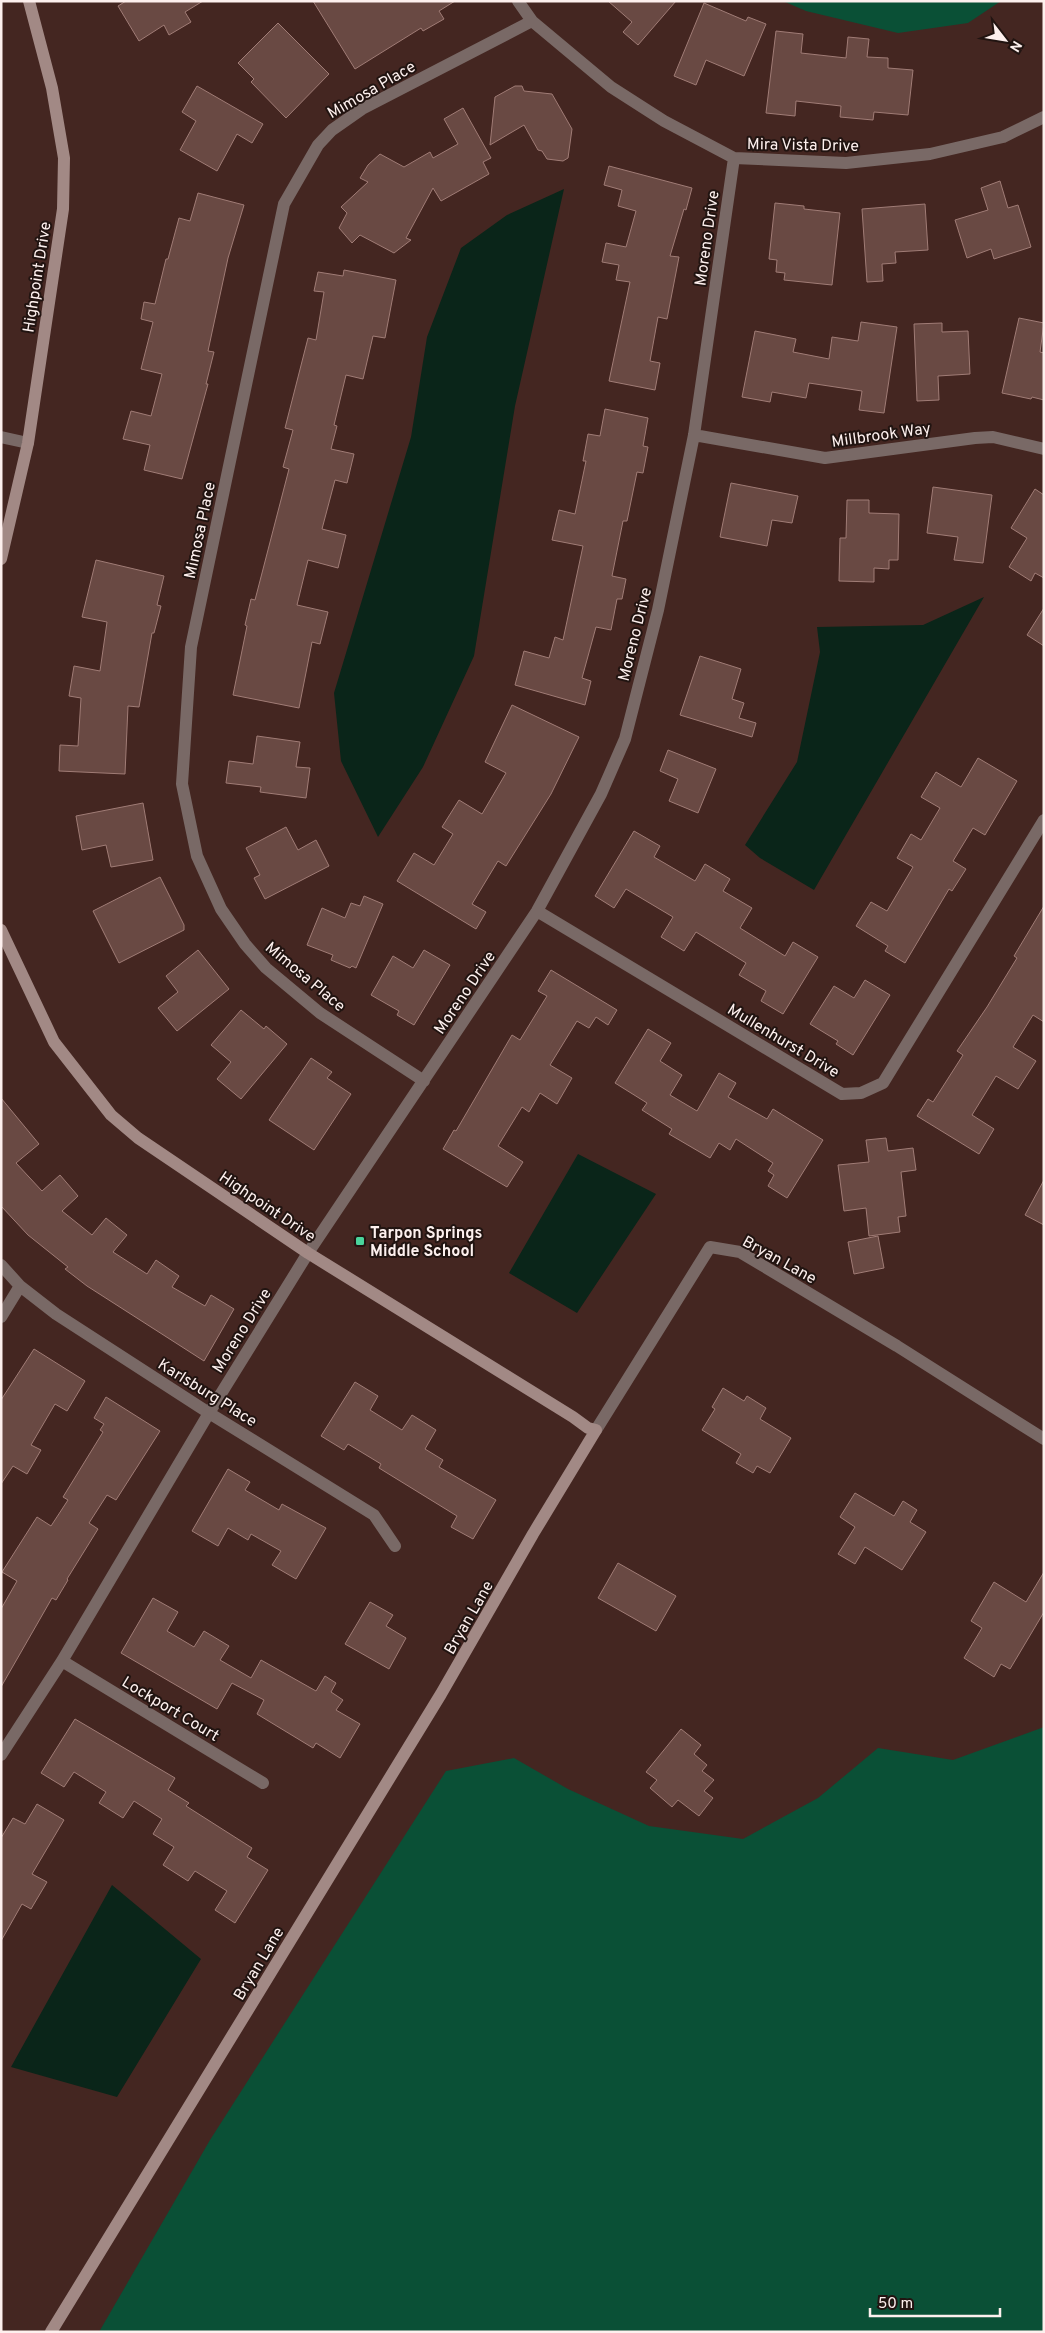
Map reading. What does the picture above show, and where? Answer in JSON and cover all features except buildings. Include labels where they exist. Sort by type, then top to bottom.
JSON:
[{"type":"street","name":"Highpoint Drive","points":[[1,559],[28,443],[63,209],[64,158],[52,88],[29,1]]},
{"type":"street","name":"Mira Vista Drive","points":[[518,1],[532,21],[611,87],[664,121],[734,158],[846,163],[930,154],[1003,137],[1044,118]]},
{"type":"street","name":"Mimosa Place","points":[[424,1081],[320,1013],[274,975],[245,944],[221,909],[196,856],[182,784],[191,647],[284,204],[318,145],[332,130],[362,110],[532,21]]},
{"type":"street","name":"Moreno Drive","points":[[1,1755],[62,1661],[209,1413],[308,1253],[537,911],[601,794],[625,739],[658,610],[694,435],[734,158]]},
{"type":"street","name":"Millbrook Way","points":[[694,435],[825,458],[993,437],[1044,449]]},
{"type":"street","points":[[1,437],[28,443]]},
{"type":"street","name":"Mullenhurst Drive","points":[[537,911],[842,1094],[861,1093],[883,1083],[1044,820]]},
{"type":"street","name":"Highpoint Drive","points":[[1,930],[54,1042],[111,1115],[138,1138],[308,1253],[588,1428],[596,1430]]},
{"type":"street","name":"Bryan Lane","points":[[51,2332],[442,1694],[533,1534],[710,1247],[740,1252],[897,1346],[1044,1439]]},
{"type":"street","name":"Karlsburg Place","points":[[1,1265],[20,1286],[56,1314],[209,1413],[374,1515],[395,1546]]},
{"type":"street","points":[[1,1317],[20,1286]]},
{"type":"street","name":"Lockport Court","points":[[62,1661],[263,1783]]},
{"type":"green space","points":[[783,1],[1001,1],[968,23],[898,33],[806,11]]},
{"type":"green space","points":[[1044,1727],[1044,2332],[99,2332],[210,2140],[446,1771],[514,1758],[568,1789],[649,1826],[743,1839],[818,1798],[878,1748],[953,1760]]},
{"type":"shaded area","points":[[564,189],[515,406],[474,656],[423,767],[378,837],[341,761],[334,693],[411,437],[427,337],[461,248],[507,215]]},
{"type":"shaded area","points":[[984,597],[814,890],[760,858],[745,845],[797,762],[820,652],[817,627],[923,625]]},
{"type":"shaded area","points":[[578,1154],[656,1194],[577,1313],[509,1273]]},
{"type":"shaded area","points":[[112,1885],[201,1959],[117,2097],[11,2067]]},
{"type":"place","name":"Tarpon Springs Middle School","points":[[360,1241]]}]
